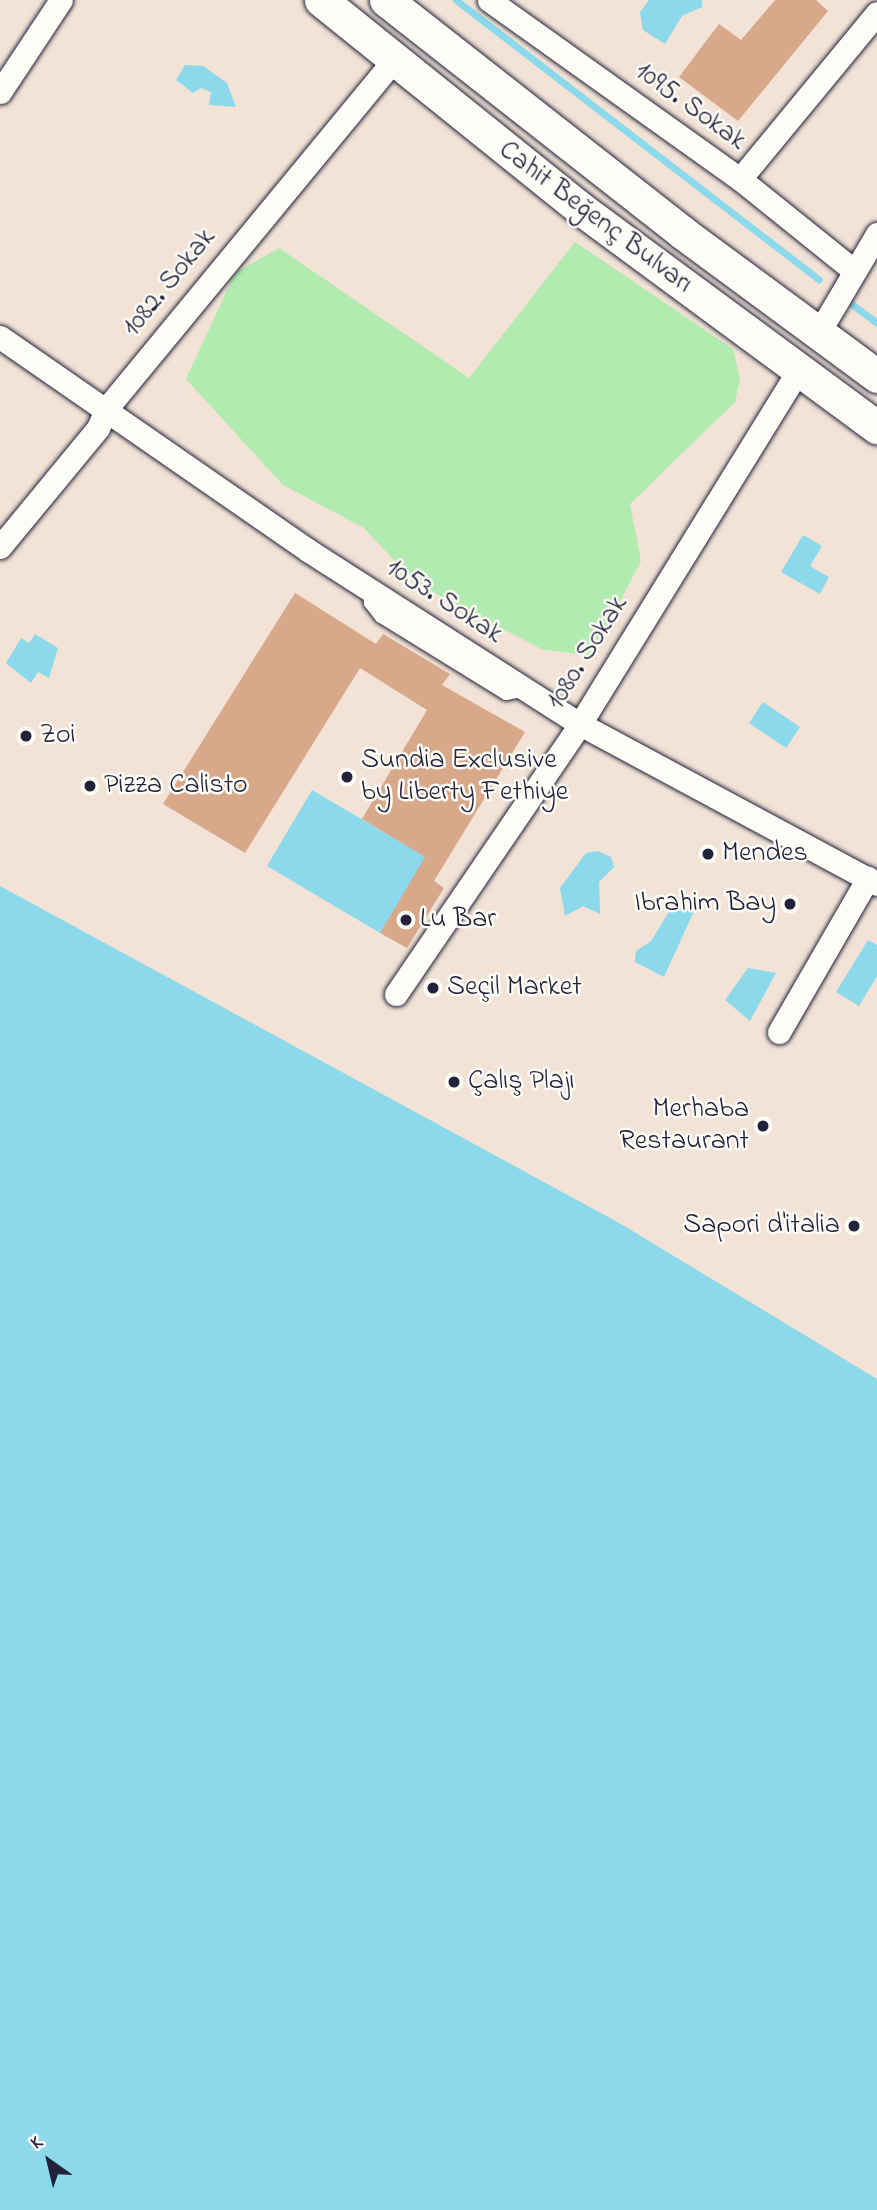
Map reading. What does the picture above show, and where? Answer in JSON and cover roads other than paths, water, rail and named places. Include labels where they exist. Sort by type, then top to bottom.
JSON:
[{"type":"main road","name":"Cahit Beğenç Bulvarı","points":[[321,0],[392,62],[798,371],[877,427]]},
{"type":"main road","name":"Cahit Beğenç Bulvarı","points":[[386,0],[877,376]]},
{"type":"street","points":[[0,92],[61,0]]},
{"type":"street","name":"1095. Sokak","points":[[489,0],[740,179],[852,270]]},
{"type":"street","points":[[740,179],[877,13]]},
{"type":"street","name":"1082. Sokak","points":[[0,547],[97,428],[107,408],[392,62]]},
{"type":"street","points":[[819,332],[852,270],[877,234]]},
{"type":"street","name":"1053. Sokak","points":[[4,346],[107,408],[369,589],[580,724],[873,881]]},
{"type":"street","name":"1080. Sokak","points":[[396,994],[580,724],[798,371]]},
{"type":"street","points":[[779,1032],[873,881]]},
{"type":"water","points":[[649,0],[702,0],[702,7],[682,16],[665,44],[643,30],[640,12]]},
{"type":"water","points":[[185,65],[203,66],[227,83],[236,107],[209,105],[211,92],[201,88],[193,93],[176,80]]},
{"type":"water","points":[[803,535],[822,546],[810,566],[829,577],[820,594],[781,572]]},
{"type":"water","points":[[35,634],[58,648],[49,678],[38,672],[31,683],[6,663],[21,638],[29,643]]},
{"type":"water","points":[[763,702],[800,727],[786,748],[749,723]]},
{"type":"water","points":[[312,790],[426,857],[380,933],[267,866]]},
{"type":"water","points":[[598,851],[611,857],[614,867],[599,882],[600,914],[583,906],[565,916],[560,888],[586,853]]},
{"type":"water","points":[[0,886],[621,1224],[877,1379],[877,2210],[0,2210]]},
{"type":"water","points":[[675,902],[693,913],[664,977],[635,962],[636,951],[651,941]]},
{"type":"water","points":[[868,940],[877,945],[877,976],[859,1006],[836,992]]},
{"type":"water","points":[[748,968],[776,973],[750,1021],[725,1000]]},
{"type":"waterway","points":[[456,0],[819,280]]},
{"type":"waterway","points":[[853,305],[877,323]]},
{"type":"place","name":"Zoi","points":[[26,736]]},
{"type":"place","name":"Sundia Exclusive by Liberty Fethiye","points":[[347,777]]},
{"type":"place","name":"Pizza Calisto","points":[[90,786]]},
{"type":"place","name":"Mendes","points":[[708,854]]},
{"type":"place","name":"Ibrahim Bay","points":[[790,904]]},
{"type":"place","name":"Lu Bar","points":[[406,920]]},
{"type":"place","name":"Seçil Market","points":[[433,988]]},
{"type":"place","name":"Çalış Plajı","points":[[454,1082]]},
{"type":"place","name":"Merhaba Restaurant","points":[[763,1126]]},
{"type":"place","name":"Sapori d'italia","points":[[854,1226]]}]
